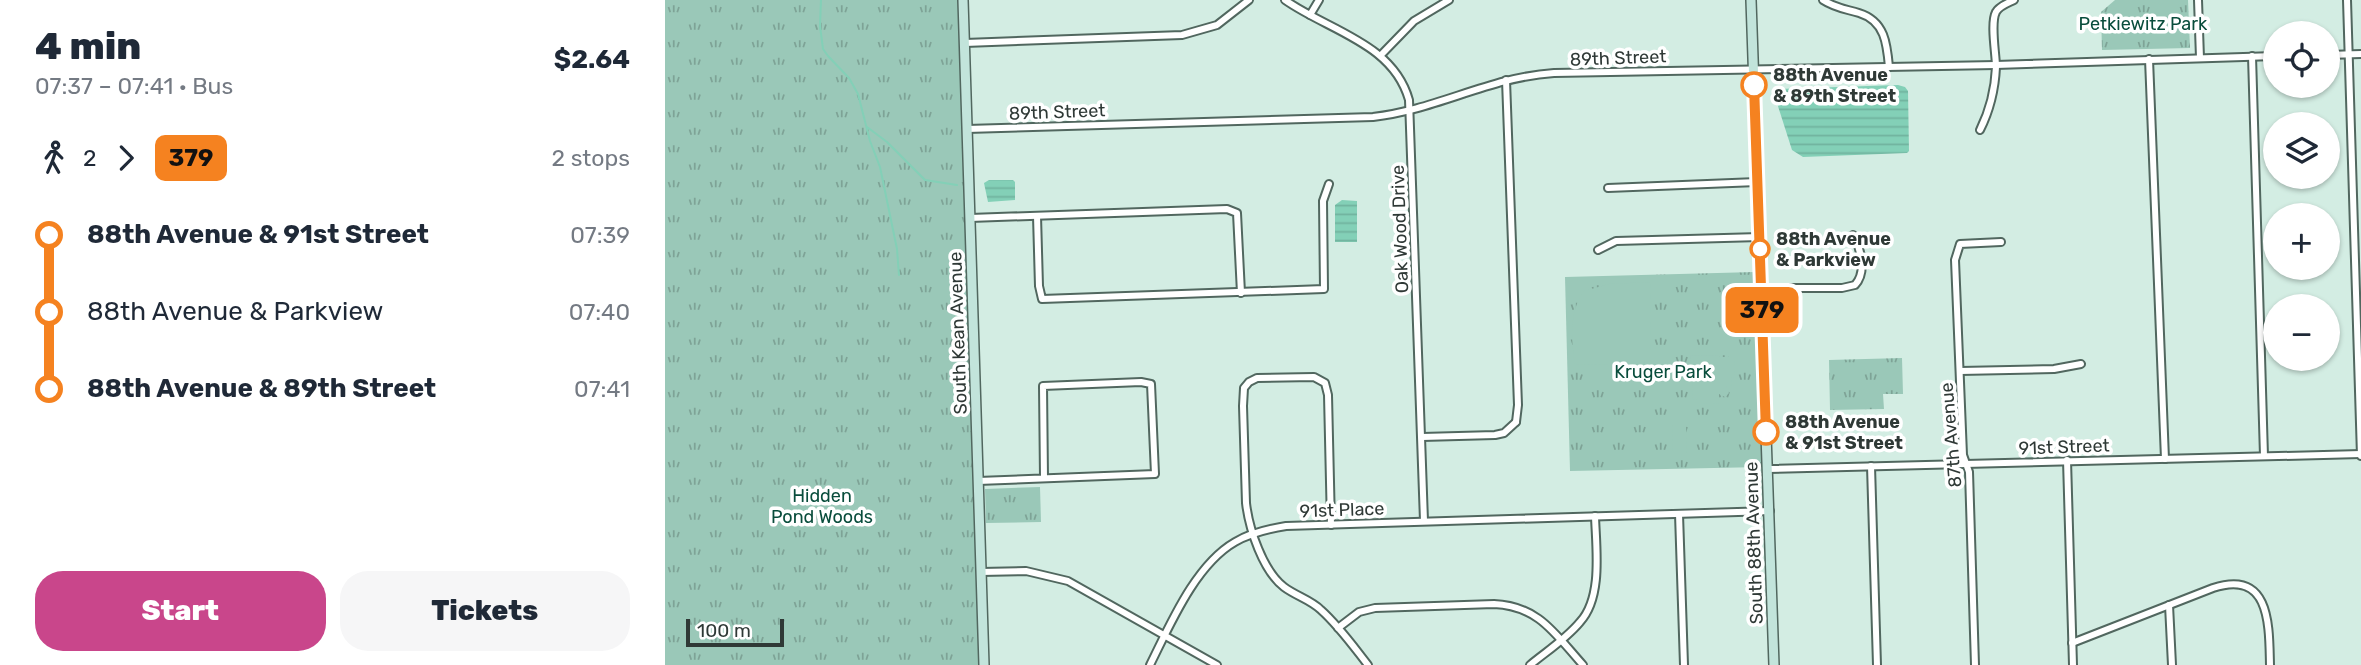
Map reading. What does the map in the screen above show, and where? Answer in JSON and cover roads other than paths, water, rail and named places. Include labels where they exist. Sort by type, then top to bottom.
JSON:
[{"type":"street","name":"South Kean Avenue","points":[[963,0],[984,665]]},
{"type":"street","points":[[965,43],[1182,35],[1217,25],[1249,0]]},
{"type":"street","name":"Oak Wood Drive","points":[[1285,0],[1381,55],[1402,80],[1409,100],[1424,522]]},
{"type":"street","points":[[1310,15],[1319,0]]},
{"type":"street","points":[[1381,55],[1415,21],[1449,0]]},
{"type":"street","name":"South 88th Avenue","points":[[1751,0],[1774,665]]},
{"type":"street","points":[[1823,0],[1839,9],[1862,14],[1877,24],[1886,40],[1889,67]]},
{"type":"street","points":[[1980,130],[1992,97],[1996,65],[1994,19],[2001,7],[2014,0]]},
{"type":"street","points":[[2198,0],[2200,58]]},
{"type":"street","points":[[2347,0],[2361,456]]},
{"type":"street","points":[[2340,55],[2361,54]]},
{"type":"street","points":[[2252,56],[2264,456]]},
{"type":"street","name":"89th Street","points":[[967,129],[1363,117],[1409,112],[1506,80],[1554,73],[1996,65],[2263,56]]},
{"type":"street","points":[[2149,60],[2165,458]]},
{"type":"street","points":[[1422,437],[1495,435],[1519,425],[1506,80]]},
{"type":"street","points":[[1608,188],[1758,181]]},
{"type":"street","points":[[1037,216],[1039,286],[1042,299],[1324,289],[1323,201],[1329,184]]},
{"type":"street","points":[[970,218],[1219,209],[1237,212],[1241,293]]},
{"type":"street","points":[[1761,288],[1842,288],[1855,285],[1861,273],[1860,248],[1853,235]]},
{"type":"street","points":[[1598,250],[1616,241],[1759,237]]},
{"type":"street","name":"87th Avenue","points":[[1975,665],[1969,472],[1963,455],[1955,260],[1960,244],[2001,242]]},
{"type":"street","points":[[1960,371],[2054,369],[2081,365]]},
{"type":"street","points":[[1331,525],[1328,395],[1325,383],[1314,377],[1257,378],[1249,382],[1244,388],[1243,406],[1246,503],[1262,556],[1275,579],[1319,608],[1368,665]]},
{"type":"street","points":[[978,481],[1155,474],[1151,384],[1142,382],[1043,386],[1044,478]]},
{"type":"street","name":"91st Street","points":[[1768,469],[2067,460],[2361,456]]},
{"type":"street","points":[[2067,460],[2073,665]]},
{"type":"street","points":[[1871,466],[1877,665]]},
{"type":"street","name":"91st Place","points":[[1150,665],[1198,576],[1225,549],[1254,533],[1286,526],[1770,511]]},
{"type":"street","points":[[1679,514],[1684,665]]},
{"type":"street","points":[[1530,665],[1580,622],[1594,598],[1595,516]]},
{"type":"street","points":[[981,572],[1027,571],[1068,581],[1217,665]]},
{"type":"street","points":[[2072,643],[2221,585],[2240,585],[2253,590],[2263,602],[2268,618],[2270,665]]},
{"type":"street","points":[[1338,628],[1359,612],[1375,608],[1503,604],[1536,615],[1583,665]]},
{"type":"street","points":[[2169,605],[2172,665]]},
{"type":"waterway","points":[[821,0],[823,49],[849,78],[858,94],[880,167],[897,249],[899,275]]},
{"type":"waterway","points":[[867,127],[887,142],[925,180],[957,185]]},
{"type":"place","name":"88th Avenue & 89th Street","points":[[1754,85]]},
{"type":"place","name":"88th Avenue & Parkview","points":[[1760,249]]},
{"type":"place","name":"88th Avenue & 91st Street","points":[[1766,432]]},
{"type":"park label","name":"Petkiewitz Park","points":[[2143,24]]},
{"type":"park label","name":"Kruger Park","points":[[1663,372]]},
{"type":"park label","name":"Hidden Pond Woods","points":[[822,506]]}]
